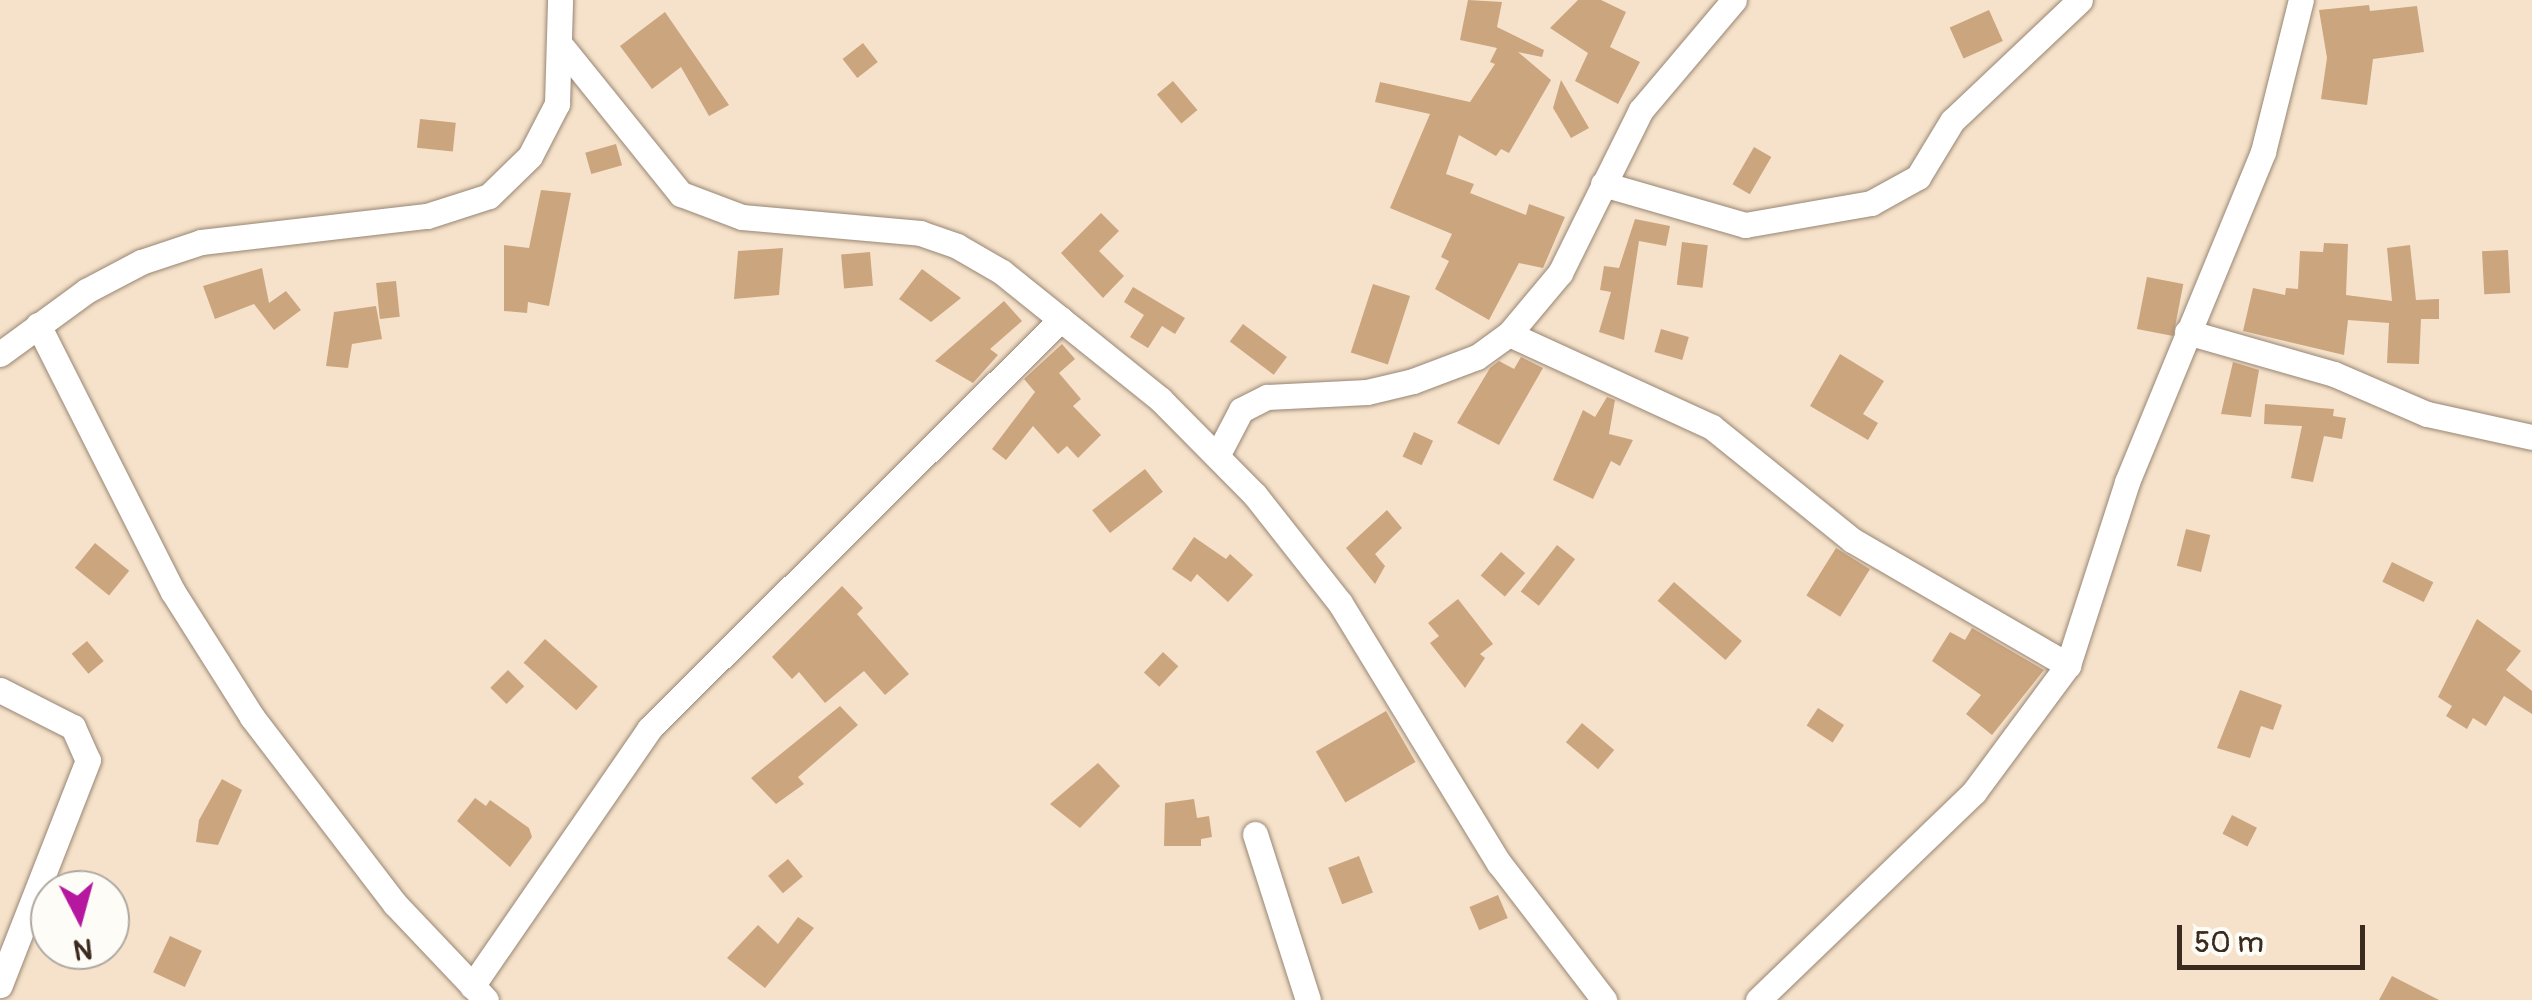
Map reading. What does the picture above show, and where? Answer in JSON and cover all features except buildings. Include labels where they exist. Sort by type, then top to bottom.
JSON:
[{"type":"street","points":[[0,354],[38,325],[141,262],[201,242],[427,216],[489,196],[530,156],[557,104],[563,48],[560,0]]},
{"type":"street","points":[[1217,456],[1241,410],[1267,397],[1368,392],[1413,381],[1477,357],[1509,334],[1560,273],[1641,110],[1734,0]]},
{"type":"street","points":[[1604,184],[1745,225],[1871,203],[1918,176],[1952,120],[2080,0]]},
{"type":"street","points":[[1758,1000],[1974,792],[2068,665],[2126,482],[2263,152],[2301,0]]},
{"type":"street","points":[[563,48],[681,194],[742,216],[920,233],[1002,272],[1160,399],[1217,456],[1340,603],[1498,863],[1604,1000]]},
{"type":"street","points":[[38,325],[173,592],[252,718],[394,904],[479,993],[649,729],[1062,319]]},
{"type":"street","points":[[2187,332],[2334,374],[2427,414],[2532,437]]},
{"type":"street","points":[[1509,334],[1712,427],[1769,466],[1852,540],[2068,665]]},
{"type":"street","points":[[0,690],[74,727],[88,760],[0,985]]},
{"type":"street","points":[[1255,834],[1308,1000]]}]
